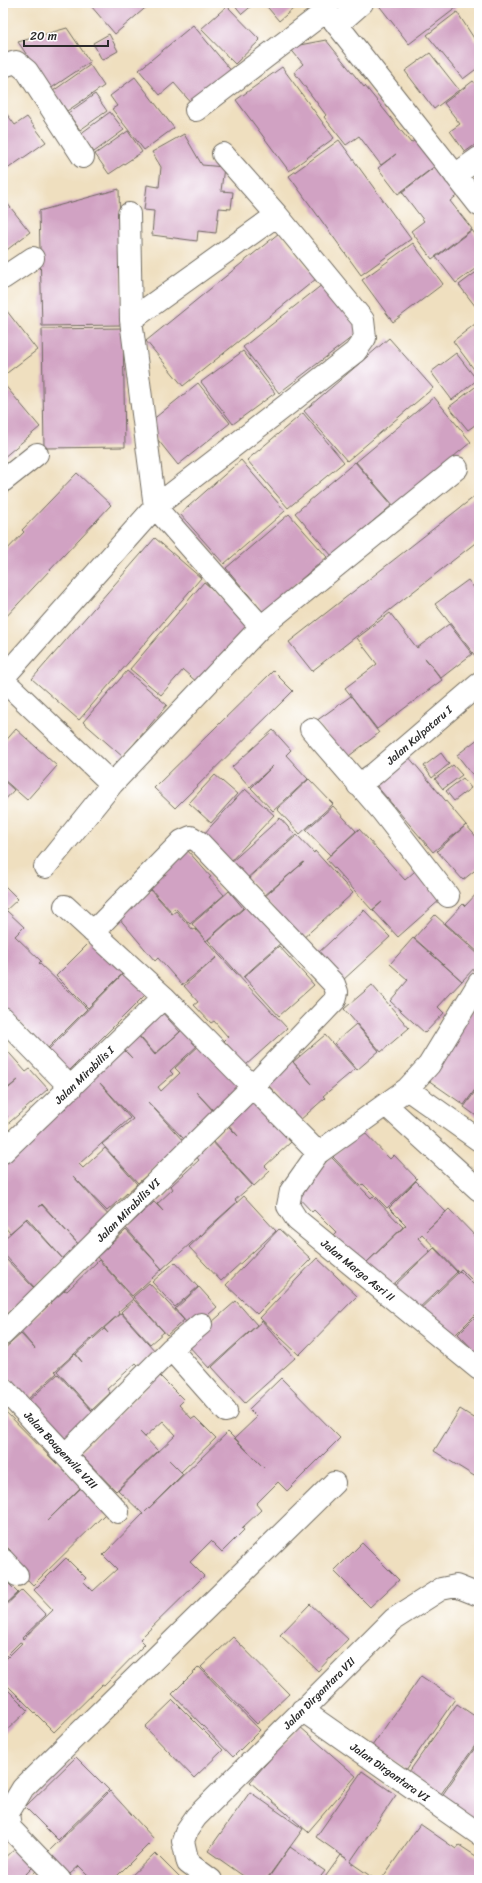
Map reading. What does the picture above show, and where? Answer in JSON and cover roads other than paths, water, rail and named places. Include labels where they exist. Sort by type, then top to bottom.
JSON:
[{"type":"street","points":[[196,110],[328,13],[362,3]]},
{"type":"street","points":[[328,13],[479,205]]},
{"type":"street","points":[[3,66],[16,62],[28,71],[83,157]]},
{"type":"street","points":[[112,784],[3,679],[155,507],[355,352],[365,338],[363,320],[277,215],[223,154]]},
{"type":"street","points":[[455,175],[479,158]]},
{"type":"street","points":[[129,214],[131,320],[155,507],[261,627]]},
{"type":"street","points":[[131,320],[277,215]]},
{"type":"street","points":[[3,278],[33,258]]},
{"type":"street","points":[[3,481],[37,454]]},
{"type":"street","points":[[45,868],[112,784],[261,627],[457,468]]},
{"type":"street","name":"Jalan Kalpataru I","points":[[358,785],[374,774],[479,684]]},
{"type":"street","points":[[311,728],[358,785],[382,811],[448,896]]},
{"type":"street","name":"Jalan Mirabilis VI","points":[[3,1334],[253,1086],[335,1000],[337,992],[334,984],[199,842],[190,837],[182,841],[93,932]]},
{"type":"street","points":[[65,906],[164,997],[318,1153]]},
{"type":"street","name":"Jalan Marga Asri II","points":[[479,983],[429,1065],[407,1089],[318,1153],[291,1191],[288,1206],[298,1220],[479,1369]]},
{"type":"street","name":"Jalan Mirabilis I","points":[[3,1152],[164,997]]},
{"type":"street","points":[[3,1018],[71,1088]]},
{"type":"street","points":[[407,1089],[479,1140]]},
{"type":"street","points":[[386,1105],[479,1190]]},
{"type":"street","points":[[66,1454],[172,1349],[201,1324]]},
{"type":"street","points":[[172,1349],[226,1411]]},
{"type":"street","name":"Jalan Bougenvile VIII","points":[[3,1388],[66,1454],[118,1512]]},
{"type":"street","points":[[60,1880],[10,1828],[8,1813],[23,1788],[334,1483]]},
{"type":"street","name":"Jalan Dirgantara VII","points":[[211,1880],[188,1863],[183,1841],[187,1830],[196,1817],[394,1619],[441,1589],[456,1586],[479,1594]]},
{"type":"street","name":"Jalan Dirgantara VI","points":[[302,1710],[479,1834]]}]
